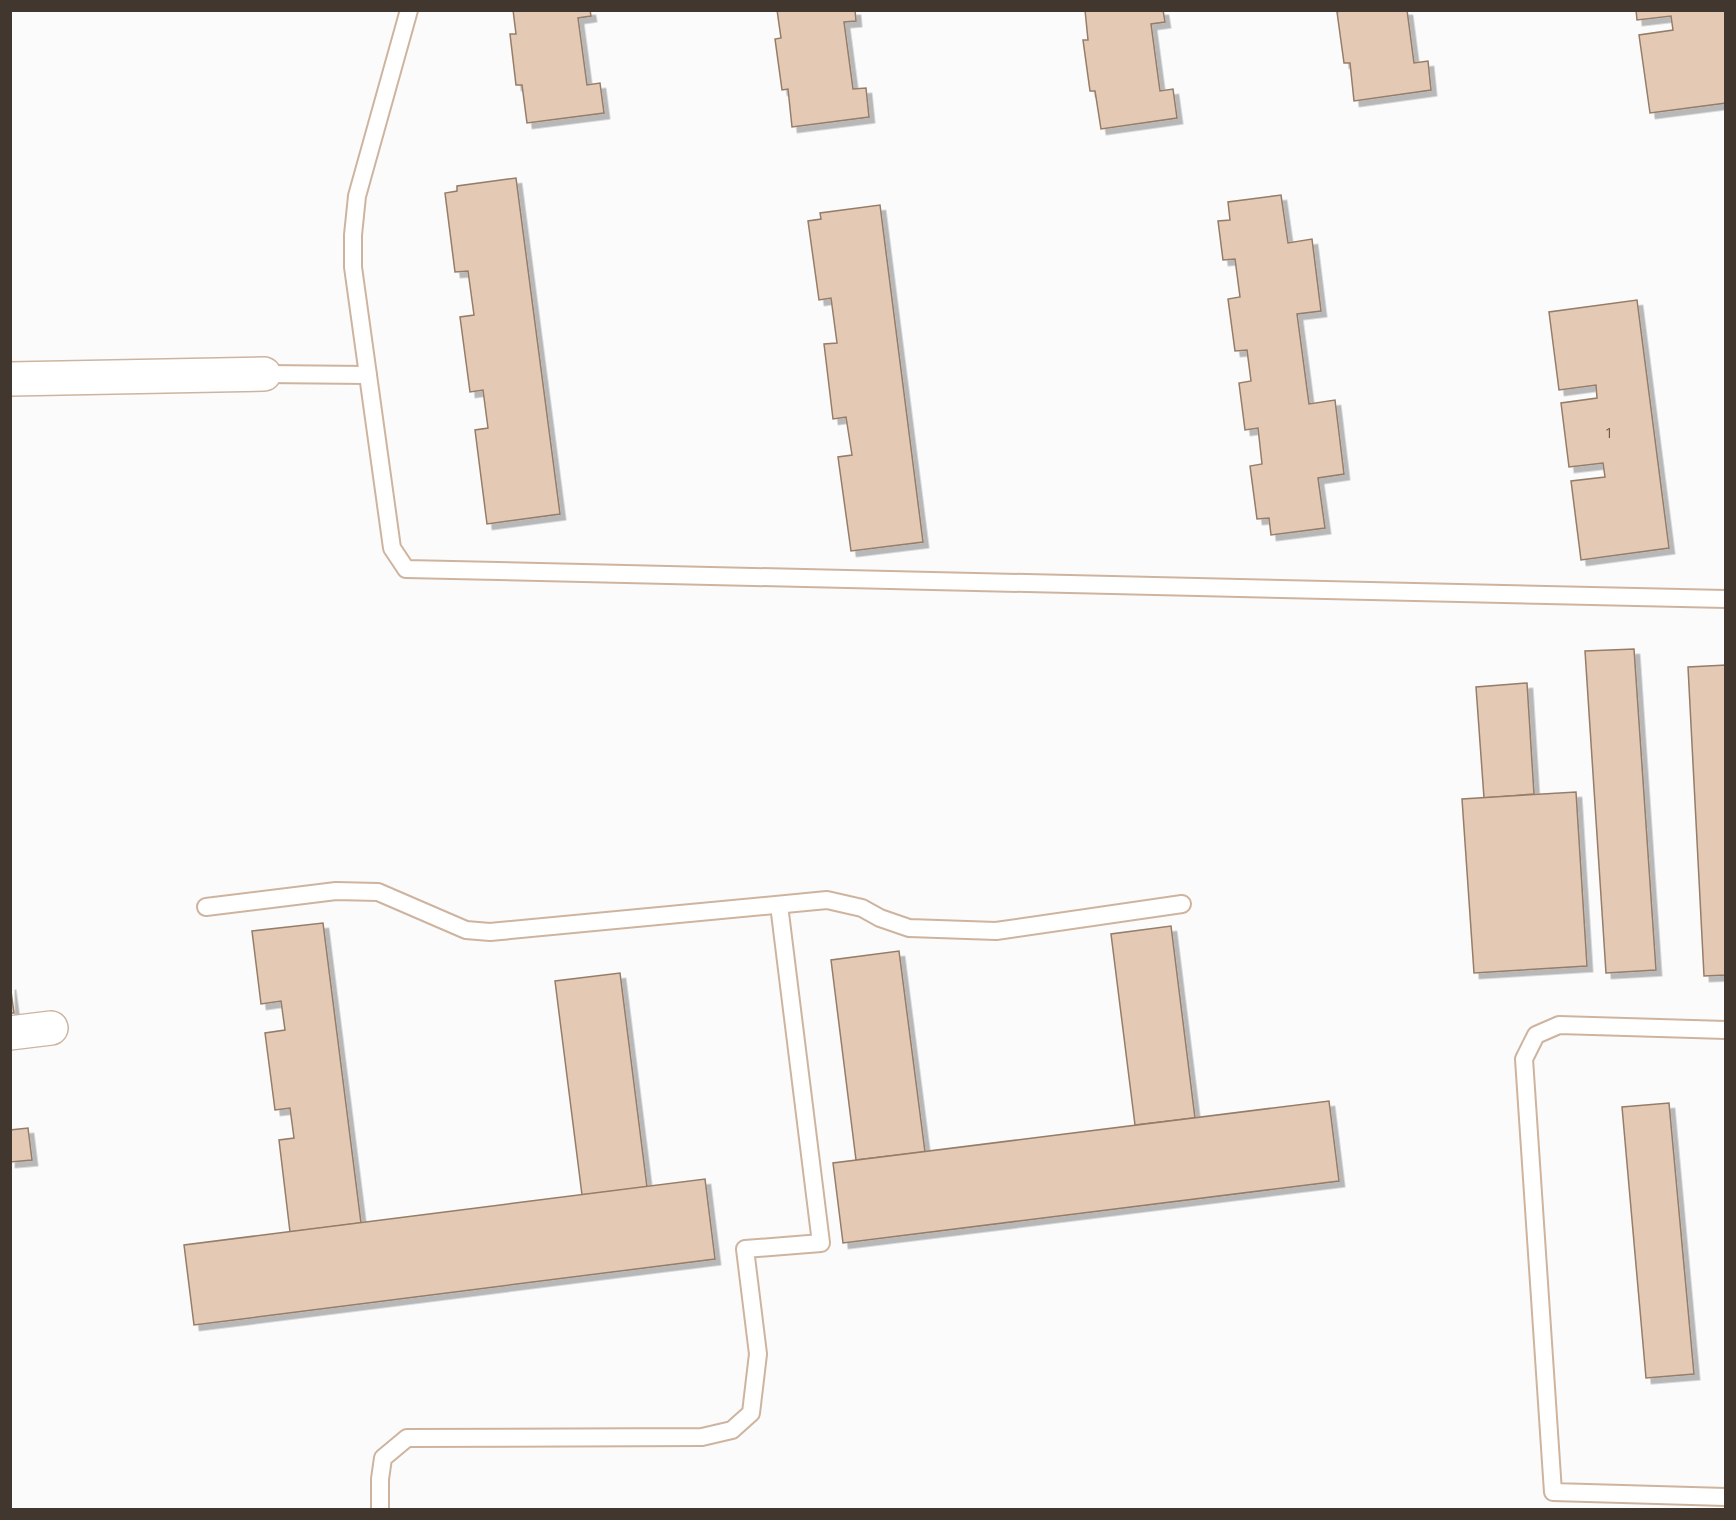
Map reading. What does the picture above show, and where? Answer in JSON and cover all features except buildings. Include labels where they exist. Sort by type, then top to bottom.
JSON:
[{"type":"street","points":[[10,379],[264,374]]},
{"type":"street","points":[[10,1033],[51,1028]]},
{"type":"lane","points":[[409,10],[357,196],[353,235],[353,267],[392,548],[406,569],[1725,599]]},
{"type":"lane","points":[[264,374],[368,375]]},
{"type":"lane","points":[[206,907],[336,891],[378,892],[466,930],[490,932],[827,900],[862,908],[880,918],[909,928],[996,931],[1182,904]]},
{"type":"lane","points":[[380,1509],[383,1458],[407,1438],[702,1437],[732,1430],[751,1413],[758,1354],[746,1249],[821,1243],[779,905]]},
{"type":"lane","points":[[1725,1030],[1559,1025],[1536,1035],[1524,1059],[1553,1492],[1725,1497]]}]
